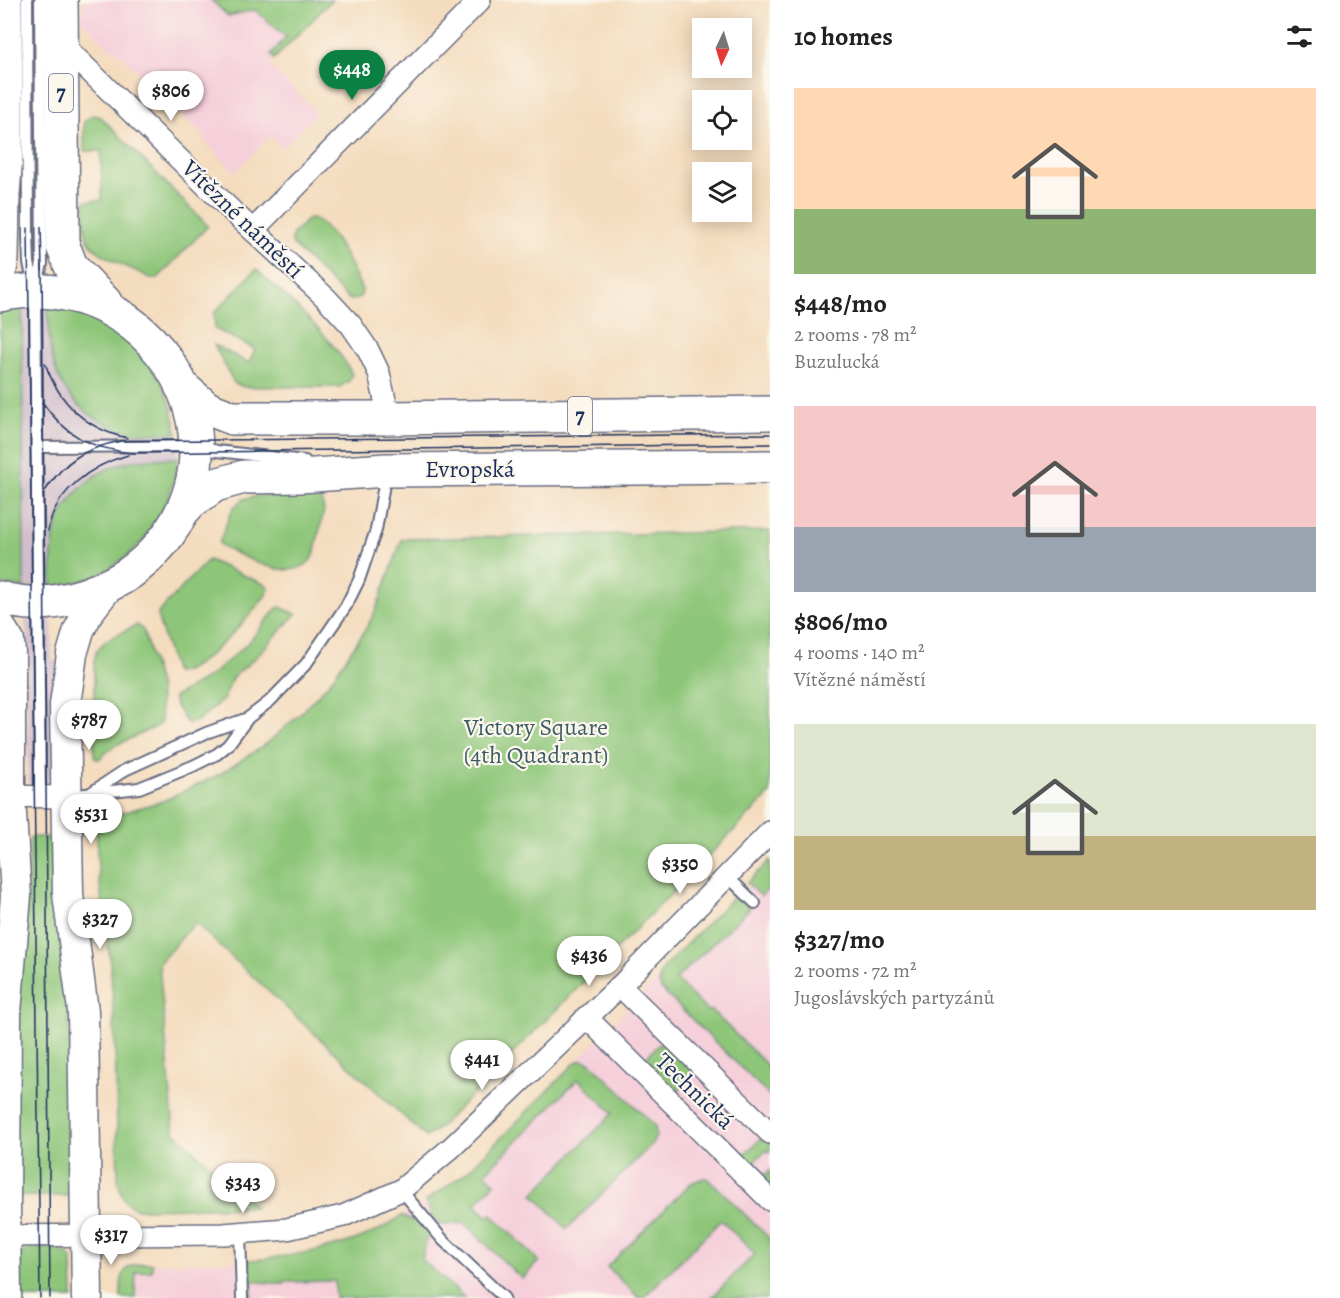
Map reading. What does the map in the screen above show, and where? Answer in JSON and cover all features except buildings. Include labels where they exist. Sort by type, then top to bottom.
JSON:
[{"type":"main road","points":[[0,269],[6,154],[2,47],[5,0]]},
{"type":"main road","name":"7","points":[[61,0],[63,246],[66,259],[75,273],[113,310],[146,334],[172,367],[181,386],[207,408],[232,418],[770,413]]},
{"type":"main road","points":[[0,295],[47,282],[113,310]]},
{"type":"main road","points":[[181,386],[190,412],[195,446],[192,480],[181,513]]},
{"type":"main road","name":"Evropská","points":[[181,513],[202,493],[215,485],[236,478],[386,470],[770,467]]},
{"type":"main road","name":"7","points":[[0,598],[38,603],[65,600],[86,595],[109,585],[131,572],[151,555],[181,513]]},
{"type":"main road","points":[[87,1298],[83,1011],[68,894],[65,705],[72,654],[79,630],[89,611],[109,585]]},
{"type":"main road","points":[[0,627],[9,641],[10,653],[5,797],[16,896],[6,1012],[2,1236],[6,1298]]},
{"type":"street","points":[[253,230],[480,0]]},
{"type":"street","name":"Vítězné náměstí","points":[[61,43],[326,298],[351,325],[368,350],[379,373],[389,418]]},
{"type":"street","points":[[5,797],[65,796]]},
{"type":"street","points":[[2,1236],[240,1233],[301,1227],[343,1216],[401,1190],[451,1148],[620,986],[770,832]]},
{"type":"street","name":"Technická","points":[[620,986],[770,1133]]},
{"type":"street","name":"Technická","points":[[586,1017],[770,1200]]},
{"type":"lane","points":[[27,0],[29,263],[47,282]]},
{"type":"lane","points":[[40,0],[47,282],[37,447],[38,603],[65,796]]},
{"type":"lane","points":[[37,447],[195,446],[217,451],[386,470],[376,530],[359,580],[346,606],[306,664],[270,701],[248,718],[228,745],[217,754],[193,766],[139,788],[65,796]]},
{"type":"lane","points":[[65,796],[206,733],[248,718]]},
{"type":"lane","points":[[727,876],[754,903]]},
{"type":"lane","points":[[401,1190],[443,1240],[497,1296]]},
{"type":"lane","points":[[240,1233],[242,1298]]},
{"type":"shaded area","points":[[83,0],[211,0],[228,16],[255,10],[286,38],[272,54],[274,59],[268,64],[315,111],[313,113],[315,115],[283,148],[270,136],[235,172],[203,139],[205,137],[114,48],[112,50],[79,18],[83,13]]},
{"type":"shaded area","points":[[22,306],[48,306],[52,360],[92,417],[123,431],[177,433],[178,440],[178,458],[127,462],[53,545],[52,587],[24,588]]},
{"type":"shaded area","points":[[24,618],[52,618],[52,661],[60,661],[53,784],[28,784],[27,714],[21,672],[21,661],[27,661],[27,634]]},
{"type":"shaded area","points":[[770,865],[770,1298],[121,1298],[123,1273],[126,1268],[134,1264],[246,1261],[332,1247],[370,1234],[426,1201],[467,1172]]},
{"type":"green space","points":[[211,0],[332,0],[274,59],[271,54],[286,37],[255,10],[228,16]]},
{"type":"green space","points":[[92,115],[101,117],[208,226],[157,279],[150,278],[112,260],[95,249],[89,242],[86,234],[85,201],[102,200],[101,151],[84,151],[84,122]]},
{"type":"green space","points":[[308,219],[313,219],[328,231],[348,261],[362,290],[356,299],[351,300],[346,297],[293,245],[291,241],[293,234]]},
{"type":"green space","points":[[256,269],[335,347],[352,375],[349,381],[339,387],[244,387],[234,383],[214,345],[249,363],[255,349],[215,329],[214,313]]},
{"type":"green space","points":[[22,306],[24,588],[0,584],[0,311]]},
{"type":"green space","points":[[48,306],[83,313],[134,345],[160,379],[171,404],[177,433],[125,431],[97,419],[74,400],[58,375],[53,361],[49,340]]},
{"type":"green space","points":[[178,458],[166,504],[159,518],[141,542],[100,575],[52,587],[55,531],[60,517],[77,492],[87,482],[113,467],[140,460]]},
{"type":"green space","points":[[309,495],[321,499],[324,510],[314,555],[306,565],[283,570],[270,567],[244,557],[219,543],[231,512],[244,499],[257,496]]},
{"type":"green space","name":"Victory Square (4th Quadrant)","points":[[770,531],[770,794],[439,1128],[426,1137],[195,923],[159,963],[174,1132],[255,1207],[137,1209],[129,1204],[122,1194],[118,1181],[113,1001],[98,866],[97,830],[111,816],[163,801],[220,774],[265,745],[299,715],[329,683],[364,632],[375,612],[402,539]]},
{"type":"green space","points":[[208,560],[266,585],[268,592],[239,627],[212,653],[186,671],[175,673],[158,613]]},
{"type":"green space","points":[[280,607],[296,614],[255,658],[232,678],[224,699],[197,721],[186,722],[174,703],[174,697],[212,675],[249,642]]},
{"type":"green space","points":[[137,625],[143,630],[159,684],[161,722],[158,726],[114,746],[96,759],[94,756],[94,660],[97,650],[108,639]]},
{"type":"green space","points":[[30,837],[52,837],[53,891],[69,993],[72,1196],[15,1196],[15,1021],[29,875]]},
{"type":"green space","points":[[770,860],[770,887],[761,896],[747,883]]},
{"type":"green space","points":[[736,894],[750,908],[676,979],[708,1012],[711,1010],[769,1067],[767,1069],[770,1072],[770,1096],[661,989],[659,983],[666,965]]},
{"type":"green space","points":[[663,1040],[696,1072],[674,1095],[641,1063]]},
{"type":"green space","points":[[581,1060],[590,1062],[655,1126],[656,1136],[652,1144],[567,1229],[533,1194],[613,1113],[578,1079],[485,1173],[495,1183],[476,1205],[488,1217],[491,1214],[539,1261],[522,1279],[464,1223],[440,1225],[431,1214],[426,1201],[467,1172],[576,1062]]},
{"type":"green space","points":[[764,1136],[770,1143],[770,1153],[768,1150],[757,1158],[754,1164],[765,1175],[770,1170],[770,1190],[739,1159]]},
{"type":"green space","points":[[704,1178],[709,1179],[770,1239],[770,1298],[711,1298],[755,1254],[721,1220],[643,1298],[639,1298],[607,1267],[691,1183]]},
{"type":"green space","points":[[402,1216],[420,1224],[428,1232],[422,1260],[465,1298],[335,1298],[335,1281],[270,1283],[268,1281],[268,1283],[252,1281],[252,1298],[248,1298],[246,1261],[293,1255],[340,1245],[374,1232]]},
{"type":"green space","points":[[52,1248],[68,1254],[72,1259],[73,1298],[17,1298],[18,1257],[28,1249]]},
{"type":"green space","points":[[152,1263],[152,1271],[136,1272],[135,1298],[121,1298],[125,1270],[134,1265]]},
{"type":"tram line","points":[[41,227],[42,271]]},
{"type":"tram line","points":[[28,228],[40,1298]]},
{"type":"tram line","points":[[42,264],[50,1298]]},
{"type":"tram line","points":[[45,363],[58,390],[76,412],[99,428],[127,438]]},
{"type":"tram line","points":[[42,402],[60,424],[80,438],[103,448],[131,453],[770,444]]},
{"type":"tram line","points":[[45,491],[60,471],[77,457],[97,447],[121,441],[770,434]]},
{"type":"tram line","points":[[48,531],[52,517],[66,492],[101,465],[128,455]]}]
